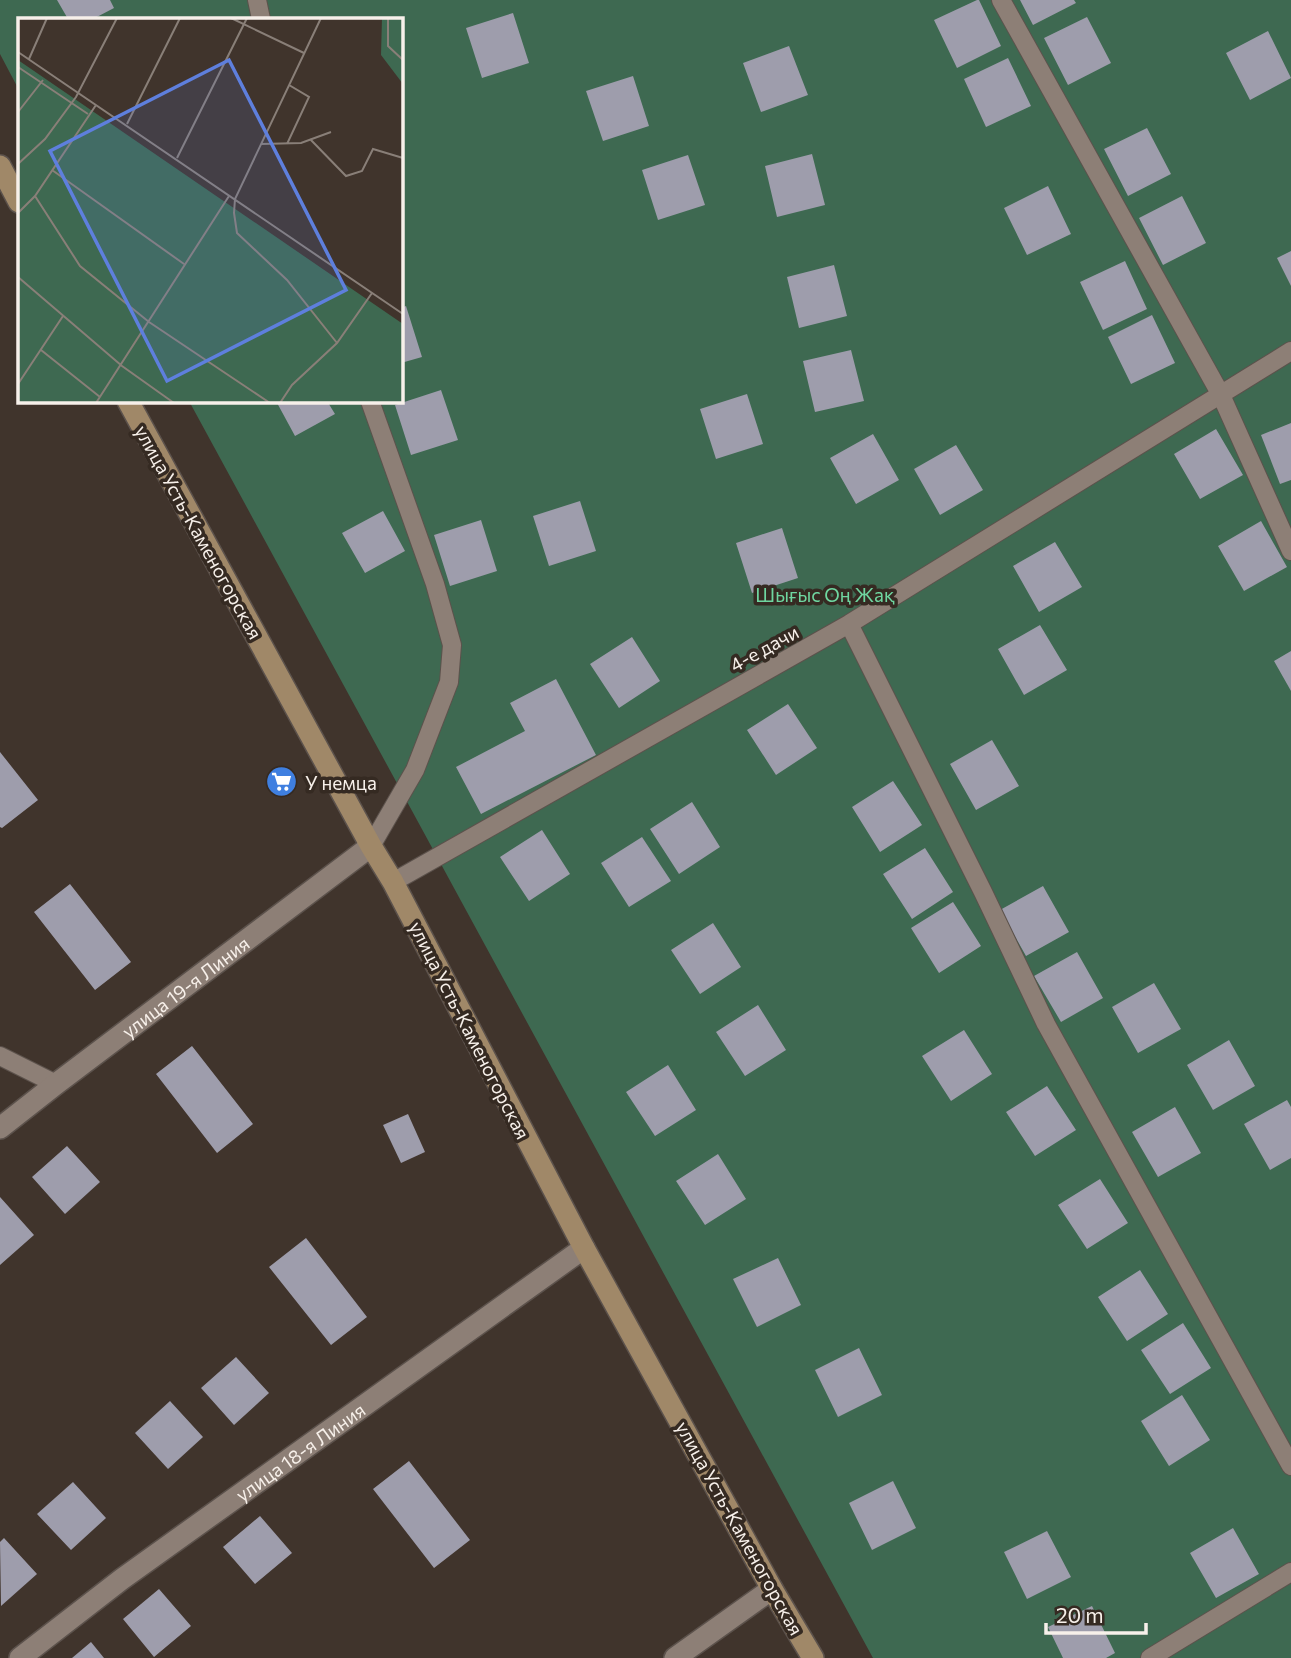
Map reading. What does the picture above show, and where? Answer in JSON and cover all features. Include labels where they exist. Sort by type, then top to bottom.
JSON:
[{"type":"street","points":[[0,166],[18,200]]},
{"type":"street","name":"улица Усть-Каменогорская","points":[[129,402],[393,882],[584,1248],[772,1589],[813,1658]]},
{"type":"street","name":"улица 19-я Линия","points":[[0,1128],[371,846]]},
{"type":"street","name":"улица 18-я Линия","points":[[20,1658],[122,1579],[584,1248]]},
{"type":"street","points":[[675,1658],[772,1589]]},
{"type":"lane","points":[[257,0],[261,18]]},
{"type":"lane","points":[[1001,0],[1222,395],[1291,551]]},
{"type":"lane","name":"4-е дачи","points":[[393,882],[849,624],[1291,351]]},
{"type":"lane","points":[[370,402],[435,584],[452,645],[449,682],[415,770],[371,846]]},
{"type":"lane","points":[[849,624],[1046,1024],[1291,1466]]},
{"type":"lane","points":[[0,1056],[56,1083]]},
{"type":"lane","points":[[1150,1658],[1291,1572]]},
{"type":"green space","name":"Шығыс Оң Жақ","points":[[0,0],[1291,0],[1291,1658],[873,1658],[190,402],[402,402],[402,18],[18,18],[18,88],[0,54]]},
{"type":"building","points":[[57,0],[110,0],[114,8],[95,18],[67,18]]},
{"type":"building","points":[[977,0],[1001,46],[957,68],[934,20]]},
{"type":"building","points":[[1020,0],[1074,0],[1076,3],[1033,25]]},
{"type":"building","points":[[513,13],[529,63],[482,78],[466,28]]},
{"type":"building","points":[[1087,17],[1111,63],[1068,85],[1044,38]]},
{"type":"building","points":[[1268,31],[1291,78],[1250,100],[1226,53]]},
{"type":"building","points":[[789,46],[808,95],[761,112],[743,63]]},
{"type":"building","points":[[1008,58],[1031,106],[986,127],[964,79]]},
{"type":"building","points":[[633,76],[649,126],[603,141],[586,91]]},
{"type":"building","points":[[1147,128],[1171,174],[1128,196],[1104,149]]},
{"type":"building","points":[[812,154],[825,205],[777,217],[765,166]]},
{"type":"building","points":[[688,155],[705,205],[658,220],[642,170]]},
{"type":"building","points":[[1048,186],[1071,234],[1027,255],[1004,208]]},
{"type":"building","points":[[1182,196],[1206,243],[1163,265],[1139,218]]},
{"type":"building","points":[[1291,251],[1291,286],[1277,258]]},
{"type":"building","points":[[1125,261],[1147,309],[1103,330],[1080,282]]},
{"type":"building","points":[[834,265],[847,316],[799,328],[787,277]]},
{"type":"building","points":[[406,306],[422,357],[402,363],[402,308]]},
{"type":"building","points":[[1152,315],[1175,363],[1131,384],[1108,337]]},
{"type":"building","points":[[851,350],[864,401],[815,412],[803,361]]},
{"type":"building","points":[[441,390],[458,440],[411,455],[395,405]]},
{"type":"building","points":[[747,394],[763,444],[716,459],[700,409]]},
{"type":"building","points":[[277,402],[328,402],[335,414],[295,436]]},
{"type":"building","points":[[1291,423],[1291,480],[1280,484],[1261,435]]},
{"type":"building","points":[[1216,429],[1243,475],[1200,499],[1174,454]]},
{"type":"building","points":[[873,434],[899,480],[856,504],[830,458]]},
{"type":"building","points":[[956,445],[983,490],[940,515],[914,469]]},
{"type":"building","points":[[580,501],[596,551],[549,566],[533,516]]},
{"type":"building","points":[[383,511],[405,551],[365,573],[342,533]]},
{"type":"building","points":[[481,520],[497,571],[450,586],[434,535]]},
{"type":"building","points":[[1261,521],[1287,567],[1244,591],[1218,546]]},
{"type":"building","points":[[782,528],[798,578],[752,593],[736,543]]},
{"type":"building","points":[[1055,542],[1082,587],[1039,612],[1013,566]]},
{"type":"building","points":[[1040,625],[1067,670],[1024,695],[998,649]]},
{"type":"building","points":[[632,637],[660,681],[619,708],[590,664]]},
{"type":"building","points":[[1291,651],[1291,691],[1274,661]]},
{"type":"building","points":[[556,679],[596,755],[481,814],[456,767],[525,731],[510,703]]},
{"type":"building","points":[[788,704],[817,748],[776,775],[747,730]]},
{"type":"building","points":[[992,740],[1019,786],[976,810],[950,764]]},
{"type":"building","points":[[0,752],[38,800],[2,828],[0,827]]},
{"type":"building","points":[[893,781],[922,825],[880,852],[852,807]]},
{"type":"building","points":[[692,802],[720,847],[679,874],[650,829]]},
{"type":"building","points":[[542,830],[570,874],[529,901],[500,857]]},
{"type":"building","points":[[642,837],[671,881],[629,907],[601,863]]},
{"type":"building","points":[[925,848],[953,892],[912,919],[883,874]]},
{"type":"building","points":[[70,884],[131,962],[95,990],[34,912]]},
{"type":"building","points":[[1043,886],[1069,932],[1026,956],[1000,910]]},
{"type":"building","points":[[953,902],[981,946],[939,973],[911,928]]},
{"type":"building","points":[[713,923],[741,967],[700,994],[671,950]]},
{"type":"building","points":[[1077,952],[1103,998],[1061,1022],[1034,976]]},
{"type":"building","points":[[1154,983],[1181,1029],[1138,1053],[1112,1007]]},
{"type":"building","points":[[758,1005],[786,1050],[745,1076],[716,1032]]},
{"type":"building","points":[[964,1030],[992,1074],[951,1101],[922,1056]]},
{"type":"building","points":[[1229,1040],[1255,1086],[1213,1110],[1187,1065]]},
{"type":"building","points":[[192,1046],[253,1124],[217,1153],[156,1074]]},
{"type":"building","points":[[668,1065],[696,1110],[655,1136],[626,1092]]},
{"type":"building","points":[[1047,1086],[1076,1130],[1035,1156],[1006,1112]]},
{"type":"building","points":[[1287,1100],[1291,1107],[1291,1158],[1270,1170],[1244,1124]]},
{"type":"building","points":[[1175,1107],[1201,1153],[1158,1177],[1132,1132]]},
{"type":"building","points":[[408,1114],[425,1152],[401,1163],[383,1125]]},
{"type":"building","points":[[67,1146],[100,1182],[65,1214],[32,1177]]},
{"type":"building","points":[[718,1154],[746,1199],[705,1225],[676,1181]]},
{"type":"building","points":[[1100,1179],[1128,1223],[1087,1249],[1058,1205]]},
{"type":"building","points":[[0,1197],[34,1235],[0,1265]]},
{"type":"building","points":[[306,1238],[367,1317],[331,1345],[269,1267]]},
{"type":"building","points":[[778,1258],[801,1305],[757,1327],[733,1279]]},
{"type":"building","points":[[1140,1270],[1168,1314],[1127,1341],[1098,1297]]},
{"type":"building","points":[[1183,1323],[1211,1368],[1170,1394],[1141,1350]]},
{"type":"building","points":[[859,1348],[882,1395],[838,1417],[815,1370]]},
{"type":"building","points":[[236,1357],[269,1393],[234,1425],[201,1388]]},
{"type":"building","points":[[1182,1395],[1210,1440],[1169,1466],[1141,1421]]},
{"type":"building","points":[[170,1401],[203,1437],[168,1469],[135,1433]]},
{"type":"building","points":[[409,1461],[470,1540],[434,1568],[373,1489]]},
{"type":"building","points":[[893,1481],[916,1528],[872,1550],[849,1503]]},
{"type":"building","points":[[73,1482],[106,1518],[71,1550],[37,1514]]},
{"type":"building","points":[[260,1516],[292,1553],[255,1584],[223,1547]]},
{"type":"building","points":[[1233,1528],[1259,1574],[1216,1598],[1190,1553]]},
{"type":"building","points":[[1047,1531],[1071,1577],[1027,1599],[1004,1552]]},
{"type":"building","points":[[4,1538],[37,1574],[1,1606],[0,1542]]},
{"type":"building","points":[[159,1589],[191,1626],[154,1657],[123,1619]]},
{"type":"building","points":[[1092,1606],[1115,1653],[1106,1658],[1063,1658],[1048,1627]]},
{"type":"building","points":[[91,1642],[104,1658],[72,1658]]},
{"type":"place","name":"У немца","points":[[282,782]]}]
